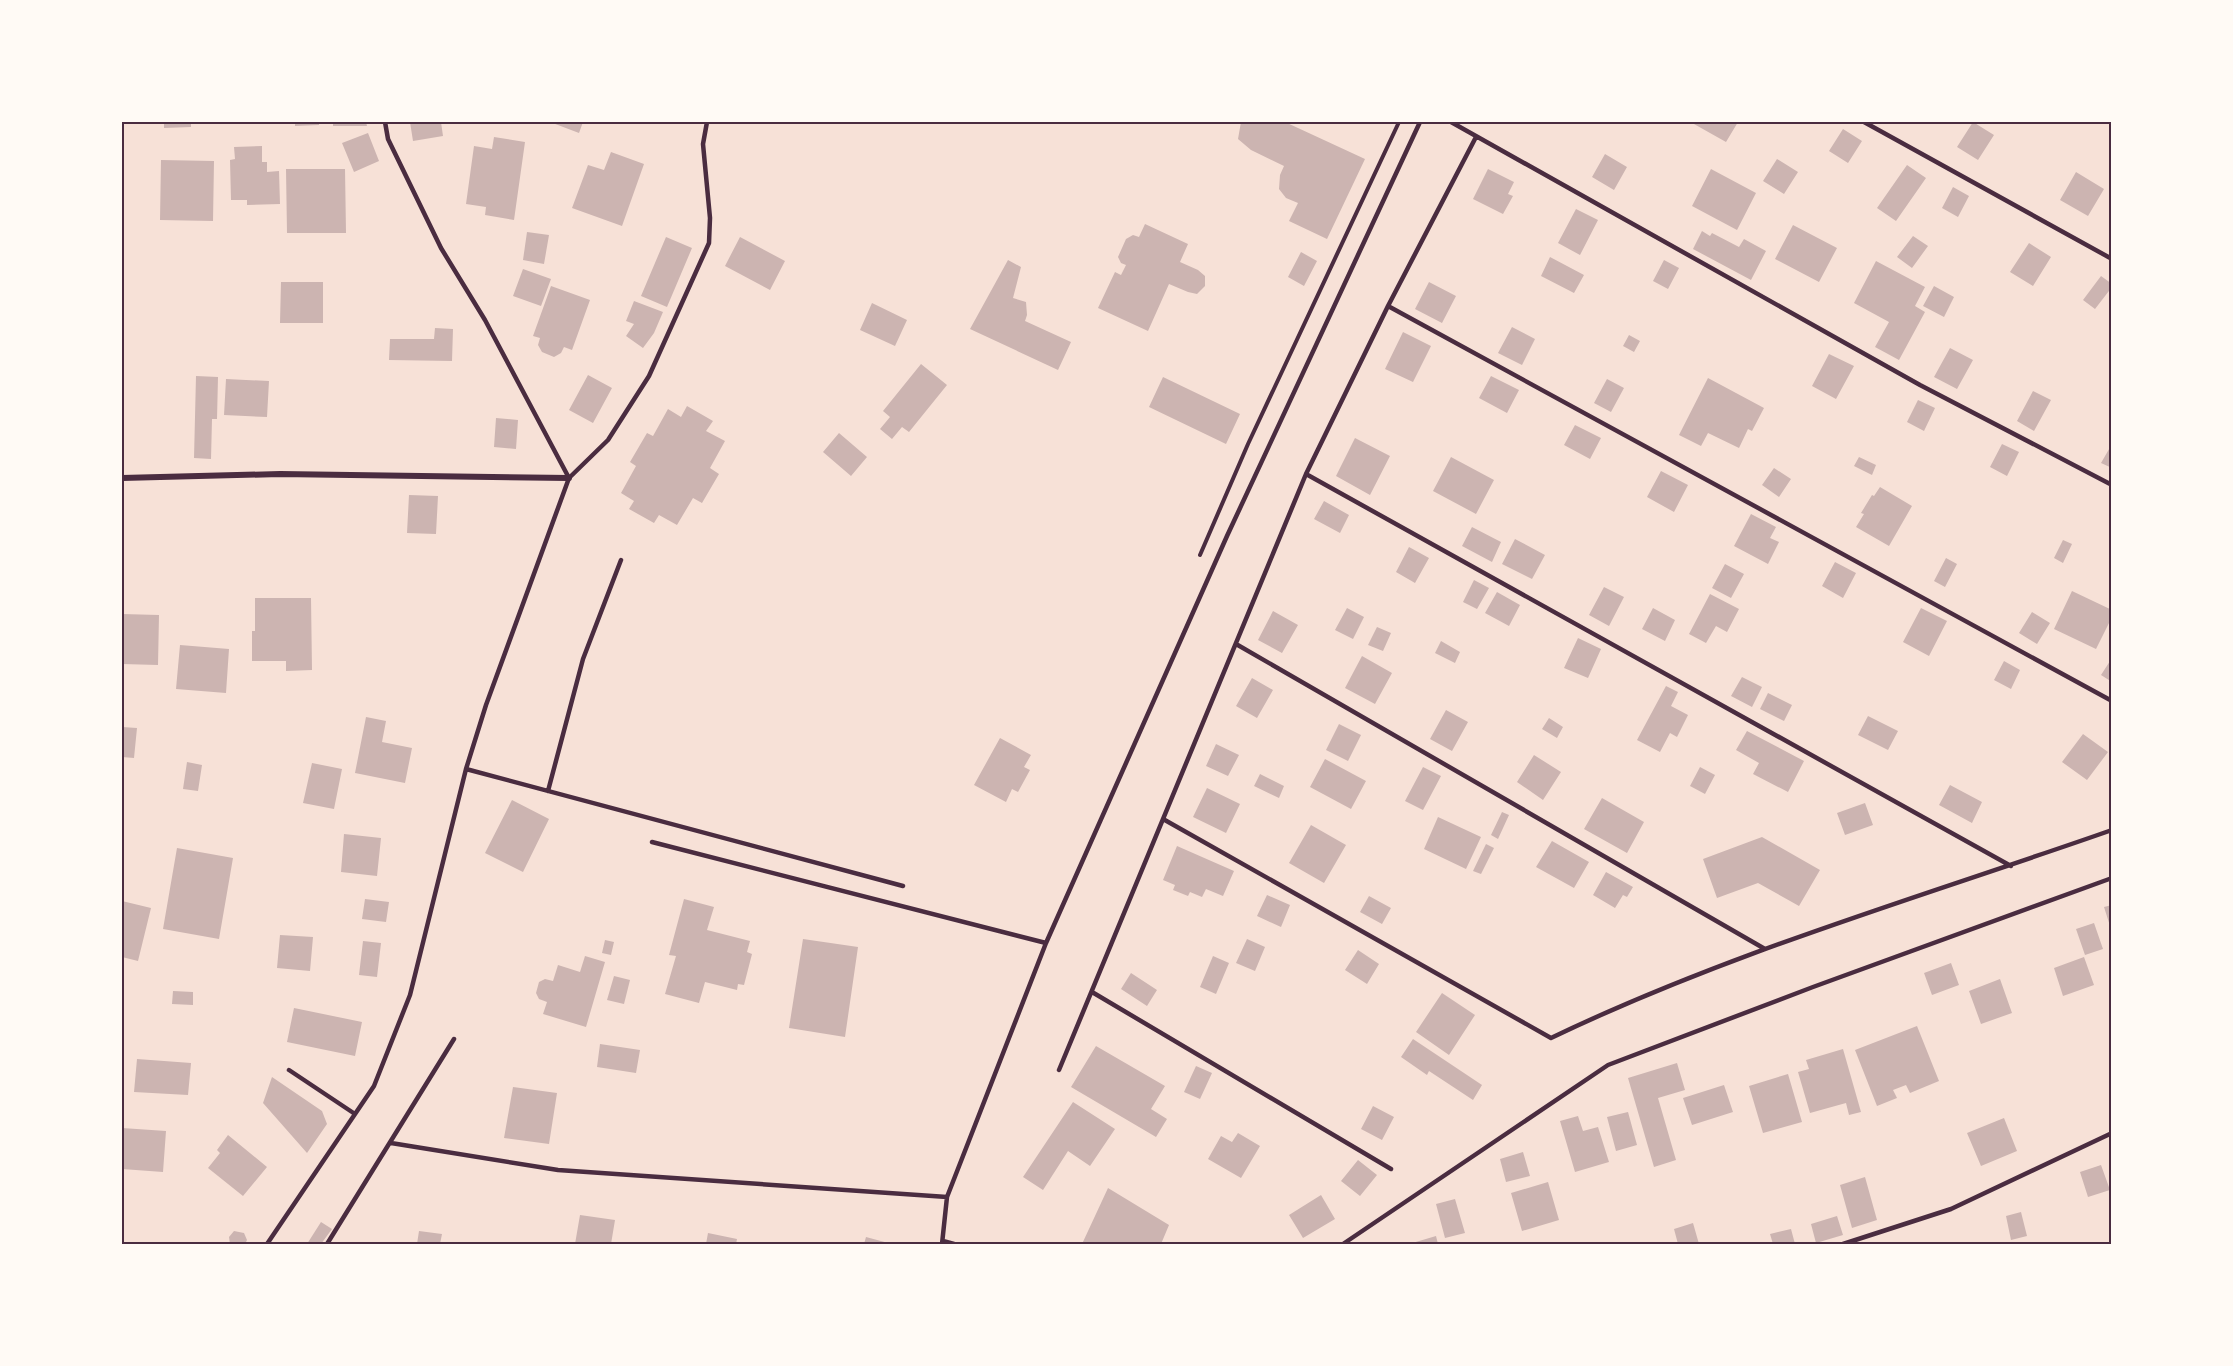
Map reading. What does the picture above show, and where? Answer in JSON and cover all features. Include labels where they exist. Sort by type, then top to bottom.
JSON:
[{"type":"street","points":[[122,478],[280,474],[569,478]]},
{"type":"lane","points":[[385,122],[388,139],[441,248],[485,320],[569,478]]},
{"type":"lane","points":[[267,1245],[374,1086],[411,995],[466,769],[486,705],[569,478],[608,440],[649,376],[709,243],[710,218],[704,144],[707,122]]},
{"type":"lane","points":[[954,1245],[942,1243],[947,1197],[1046,943],[1227,536],[1420,122]]},
{"type":"lane","points":[[1451,122],[1920,385],[2112,485]]},
{"type":"lane","points":[[1864,122],[2112,259]]},
{"type":"lane","points":[[1059,1070],[1306,474],[1388,306],[1476,137]]},
{"type":"lane","points":[[1388,306],[2112,701]]},
{"type":"lane","points":[[1306,474],[2011,866]]},
{"type":"lane","points":[[548,791],[583,659],[621,560]]},
{"type":"lane","points":[[1236,644],[1765,949]]},
{"type":"lane","points":[[466,769],[903,886]]},
{"type":"lane","points":[[1163,819],[1551,1038],[1602,1013],[1765,949],[2112,830]]},
{"type":"lane","points":[[652,842],[1046,943]]},
{"type":"lane","points":[[1343,1245],[1608,1065],[1813,987],[2112,878]]},
{"type":"lane","points":[[1092,992],[1391,1169]]},
{"type":"lane","points":[[327,1245],[454,1039]]},
{"type":"lane","points":[[289,1070],[356,1114]]},
{"type":"lane","points":[[1844,1245],[1951,1209],[2112,1133]]},
{"type":"lane","points":[[391,1143],[558,1170],[947,1197]]},
{"type":"building","points":[[164,122],[191,122],[191,127],[164,128]]},
{"type":"building","points":[[295,122],[319,122],[319,125],[295,126]]},
{"type":"building","points":[[333,122],[366,122],[367,126],[333,126]]},
{"type":"building","points":[[410,122],[441,122],[443,136],[413,141]]},
{"type":"building","points":[[550,122],[583,122],[579,133]]},
{"type":"building","points":[[1241,122],[1285,122],[1365,159],[1327,239],[1289,221],[1298,203],[1286,198],[1279,189],[1280,175],[1284,166],[1251,150],[1238,139]]},
{"type":"building","points":[[1695,122],[1738,122],[1726,142],[1694,124]]},
{"type":"building","points":[[1973,122],[1994,135],[1978,160],[1957,147]]},
{"type":"building","points":[[1843,129],[1862,141],[1848,163],[1829,151]]},
{"type":"building","points":[[368,133],[379,161],[354,172],[342,143]]},
{"type":"building","points":[[494,137],[525,142],[514,220],[485,215],[486,207],[466,204],[474,146],[492,149]]},
{"type":"building","points":[[262,146],[262,162],[267,162],[267,172],[279,171],[280,204],[247,205],[247,200],[231,200],[230,160],[235,159],[234,147]]},
{"type":"building","points":[[611,152],[644,164],[622,226],[572,208],[588,165],[604,170]]},
{"type":"building","points":[[1605,154],[1627,167],[1614,190],[1592,177]]},
{"type":"building","points":[[1777,159],[1798,172],[1784,194],[1763,181]]},
{"type":"building","points":[[161,160],[214,161],[213,221],[160,220]]},
{"type":"building","points":[[1907,165],[1926,178],[1896,221],[1877,208]]},
{"type":"building","points":[[286,169],[345,169],[346,233],[287,233]]},
{"type":"building","points":[[1488,169],[1514,182],[1508,194],[1513,196],[1503,214],[1473,199]]},
{"type":"building","points":[[1711,169],[1756,193],[1737,230],[1692,206]]},
{"type":"building","points":[[2076,172],[2104,189],[2088,216],[2060,200]]},
{"type":"building","points":[[1953,187],[1969,196],[1958,217],[1942,208]]},
{"type":"building","points":[[1576,209],[1598,220],[1580,255],[1558,243]]},
{"type":"building","points":[[1145,224],[1188,244],[1180,262],[1198,270],[1205,276],[1205,286],[1197,294],[1169,284],[1148,331],[1098,308],[1115,272],[1121,275],[1126,265],[1121,263],[1118,257],[1126,239],[1133,235],[1139,237]]},
{"type":"building","points":[[1793,225],[1837,248],[1819,282],[1775,259]]},
{"type":"building","points":[[1702,231],[1710,236],[1712,233],[1739,247],[1744,239],[1766,251],[1751,280],[1693,249]]},
{"type":"building","points":[[527,232],[549,235],[544,264],[523,260]]},
{"type":"building","points":[[1913,236],[1928,246],[1912,268],[1897,257]]},
{"type":"building","points":[[666,237],[692,248],[667,307],[641,296]]},
{"type":"building","points":[[740,237],[785,261],[770,290],[725,266]]},
{"type":"building","points":[[2029,243],[2051,257],[2033,286],[2010,272]]},
{"type":"building","points":[[1301,252],[1317,261],[1304,286],[1288,277]]},
{"type":"building","points":[[1550,257],[1584,275],[1574,293],[1541,276]]},
{"type":"building","points":[[1008,260],[1021,267],[1013,298],[1026,302],[1025,321],[1071,342],[1058,370],[970,329]]},
{"type":"building","points":[[1664,260],[1679,268],[1668,289],[1653,281]]},
{"type":"building","points":[[1876,261],[1925,287],[1915,306],[1925,312],[1899,360],[1875,347],[1889,322],[1854,303]]},
{"type":"building","points":[[523,269],[551,279],[541,306],[513,296]]},
{"type":"building","points":[[2101,276],[2112,284],[2112,287],[2095,309],[2083,300]]},
{"type":"building","points":[[281,282],[323,282],[323,323],[280,323]]},
{"type":"building","points":[[1429,282],[1456,296],[1442,323],[1415,309]]},
{"type":"building","points":[[551,286],[590,300],[572,350],[564,347],[561,353],[554,357],[542,352],[538,345],[540,338],[533,336]]},
{"type":"building","points":[[1934,286],[1954,297],[1944,317],[1923,306]]},
{"type":"building","points":[[634,301],[663,312],[654,333],[643,348],[626,336],[634,324],[626,321]]},
{"type":"building","points":[[872,303],[907,320],[895,346],[860,330]]},
{"type":"building","points":[[1512,327],[1535,339],[1522,365],[1498,353]]},
{"type":"building","points":[[435,328],[453,329],[452,361],[389,360],[390,339],[434,339]]},
{"type":"building","points":[[1403,332],[1431,346],[1413,382],[1385,369]]},
{"type":"building","points":[[1629,335],[1640,341],[1634,352],[1623,346]]},
{"type":"building","points":[[1950,348],[1973,360],[1957,389],[1934,377]]},
{"type":"building","points":[[1829,354],[1854,366],[1836,399],[1812,386]]},
{"type":"building","points":[[921,364],[947,385],[909,432],[902,427],[892,439],[880,429],[890,417],[883,411]]},
{"type":"building","points":[[588,375],[612,388],[593,423],[569,410]]},
{"type":"building","points":[[196,376],[218,377],[217,419],[212,419],[211,459],[194,458]]},
{"type":"building","points":[[1491,376],[1519,390],[1507,413],[1479,398]]},
{"type":"building","points":[[1163,377],[1240,414],[1226,444],[1149,407]]},
{"type":"building","points":[[1708,378],[1764,408],[1752,431],[1748,429],[1739,448],[1708,433],[1701,446],[1679,435]]},
{"type":"building","points":[[226,379],[269,381],[267,417],[224,415]]},
{"type":"building","points":[[1607,379],[1624,388],[1611,412],[1594,403]]},
{"type":"building","points":[[2033,391],[2051,400],[2034,431],[2017,421]]},
{"type":"building","points":[[1918,400],[1935,408],[1924,431],[1907,422]]},
{"type":"building","points":[[687,406],[713,421],[706,431],[725,441],[710,468],[719,474],[702,503],[693,498],[677,525],[659,515],[654,523],[629,509],[634,501],[621,493],[636,466],[630,462],[647,433],[653,436],[668,409],[681,417]]},
{"type":"building","points":[[496,418],[518,420],[516,449],[494,447]]},
{"type":"building","points":[[1575,425],[1601,438],[1590,459],[1564,445]]},
{"type":"building","points":[[839,433],[867,457],[851,476],[823,452]]},
{"type":"building","points":[[1355,438],[1390,456],[1370,495],[1336,476]]},
{"type":"building","points":[[2002,444],[2019,452],[2007,476],[1990,467]]},
{"type":"building","points":[[2112,444],[2112,468],[2101,463]]},
{"type":"building","points":[[1451,457],[1494,480],[1476,514],[1433,491]]},
{"type":"building","points":[[1859,457],[1876,465],[1872,475],[1854,466]]},
{"type":"building","points":[[1774,468],[1791,479],[1779,497],[1762,485]]},
{"type":"building","points":[[1661,471],[1688,485],[1674,512],[1647,497]]},
{"type":"building","points":[[1880,487],[1912,506],[1889,546],[1856,527],[1864,514],[1861,513]]},
{"type":"building","points":[[409,495],[438,496],[436,534],[407,533]]},
{"type":"building","points":[[1324,501],[1349,515],[1340,533],[1314,519]]},
{"type":"building","points":[[1751,514],[1776,527],[1770,538],[1779,542],[1768,564],[1734,546]]},
{"type":"building","points":[[1472,527],[1501,542],[1492,562],[1462,546]]},
{"type":"building","points":[[1515,539],[1545,555],[1532,579],[1502,564]]},
{"type":"building","points":[[2063,540],[2072,544],[2063,563],[2054,558]]},
{"type":"building","points":[[1409,547],[1429,558],[1415,583],[1396,572]]},
{"type":"building","points":[[1946,558],[1957,564],[1945,587],[1934,581]]},
{"type":"building","points":[[1835,562],[1856,573],[1843,598],[1822,586]]},
{"type":"building","points":[[1725,564],[1744,574],[1731,598],[1712,588]]},
{"type":"building","points":[[1474,580],[1489,588],[1477,609],[1463,602]]},
{"type":"building","points":[[1604,587],[1624,597],[1609,626],[1589,615]]},
{"type":"building","points":[[2072,591],[2112,610],[2112,617],[2096,649],[2054,629]]},
{"type":"building","points":[[1497,592],[1520,605],[1509,626],[1485,613]]},
{"type":"building","points":[[1710,594],[1739,609],[1727,632],[1716,626],[1706,643],[1689,634]]},
{"type":"building","points":[[255,598],[311,598],[312,670],[286,671],[286,661],[252,661]]},
{"type":"building","points":[[1347,608],[1364,617],[1353,639],[1335,630]]},
{"type":"building","points":[[1653,608],[1675,620],[1665,641],[1642,629]]},
{"type":"building","points":[[1921,608],[1947,621],[1929,656],[1903,642]]},
{"type":"building","points":[[1273,611],[1298,625],[1282,653],[1258,640]]},
{"type":"building","points":[[2032,612],[2050,623],[2037,644],[2019,633]]},
{"type":"building","points":[[122,614],[159,615],[158,665],[122,664]]},
{"type":"building","points":[[1377,627],[1391,633],[1383,651],[1368,645]]},
{"type":"building","points":[[1578,638],[1601,649],[1588,678],[1564,668]]},
{"type":"building","points":[[1441,641],[1460,652],[1455,663],[1435,653]]},
{"type":"building","points":[[180,645],[229,649],[226,693],[176,689]]},
{"type":"building","points":[[1362,656],[1392,673],[1375,704],[1345,688]]},
{"type":"building","points":[[2112,658],[2112,682],[2101,675]]},
{"type":"building","points":[[2004,661],[2020,670],[2011,689],[1994,680]]},
{"type":"building","points":[[1742,677],[1762,687],[1752,707],[1731,696]]},
{"type":"building","points":[[1252,678],[1273,690],[1257,718],[1236,706]]},
{"type":"building","points":[[1666,686],[1678,692],[1671,706],[1688,715],[1677,737],[1670,733],[1660,752],[1637,740]]},
{"type":"building","points":[[1768,693],[1792,705],[1784,721],[1760,709]]},
{"type":"building","points":[[1446,710],[1468,722],[1452,751],[1430,739]]},
{"type":"building","points":[[1868,716],[1898,731],[1888,750],[1858,735]]},
{"type":"building","points":[[366,717],[386,721],[382,742],[412,748],[405,783],[355,773]]},
{"type":"building","points":[[1549,718],[1563,727],[1557,738],[1542,729]]},
{"type":"building","points":[[1339,724],[1361,735],[1348,761],[1326,750]]},
{"type":"building","points":[[122,727],[137,728],[134,758],[122,757]]},
{"type":"building","points":[[1747,731],[1804,761],[1788,792],[1753,774],[1759,763],[1736,750]]},
{"type":"building","points":[[2083,734],[2108,752],[2087,780],[2062,762]]},
{"type":"building","points":[[1000,738],[1031,755],[1024,767],[1030,770],[1018,792],[1012,789],[1006,802],[974,785]]},
{"type":"building","points":[[1216,744],[1239,755],[1228,776],[1206,766]]},
{"type":"building","points":[[1534,755],[1561,772],[1543,800],[1517,782]]},
{"type":"building","points":[[1325,759],[1366,781],[1351,809],[1310,787]]},
{"type":"building","points":[[187,762],[202,765],[198,791],[183,789]]},
{"type":"building","points":[[312,763],[342,769],[334,809],[303,803]]},
{"type":"building","points":[[1423,767],[1441,776],[1423,810],[1405,801]]},
{"type":"building","points":[[1700,767],[1715,775],[1705,794],[1690,786]]},
{"type":"building","points":[[1260,774],[1284,786],[1279,798],[1254,786]]},
{"type":"building","points":[[1950,785],[1982,802],[1972,823],[1939,805]]},
{"type":"building","points":[[1207,788],[1240,804],[1226,833],[1193,817]]},
{"type":"building","points":[[1602,798],[1644,822],[1627,853],[1584,829]]},
{"type":"building","points":[[512,800],[549,819],[523,872],[485,853]]},
{"type":"building","points":[[1865,803],[1873,825],[1845,835],[1837,813]]},
{"type":"building","points":[[1502,812],[1509,815],[1498,839],[1491,835]]},
{"type":"building","points":[[1438,817],[1481,837],[1466,869],[1424,849]]},
{"type":"building","points":[[1311,825],[1346,845],[1324,883],[1289,863]]},
{"type":"building","points":[[344,834],[381,838],[377,876],[341,872]]},
{"type":"building","points":[[1762,837],[1820,870],[1799,906],[1758,883],[1717,898],[1703,859]]},
{"type":"building","points":[[1552,841],[1589,862],[1574,888],[1536,867]]},
{"type":"building","points":[[1486,844],[1494,848],[1481,874],[1473,871]]},
{"type":"building","points":[[1177,846],[1234,871],[1223,896],[1206,889],[1202,897],[1190,892],[1188,896],[1173,890],[1175,885],[1163,880]]},
{"type":"building","points":[[177,848],[233,858],[219,939],[163,929]]},
{"type":"building","points":[[1606,872],[1633,887],[1627,897],[1623,895],[1615,908],[1593,895]]},
{"type":"building","points":[[1267,895],[1290,905],[1281,927],[1257,916]]},
{"type":"building","points":[[1369,896],[1391,908],[1382,924],[1360,912]]},
{"type":"building","points":[[365,899],[389,902],[386,922],[362,919]]},
{"type":"building","points":[[684,899],[714,907],[707,930],[750,941],[747,952],[752,954],[744,985],[738,984],[737,990],[705,982],[699,1003],[665,994],[676,956],[669,955]]},
{"type":"building","points":[[122,901],[151,908],[138,961],[122,957]]},
{"type":"building","points":[[2112,905],[2112,929],[2111,929],[2104,907]]},
{"type":"building","points":[[2094,923],[2103,949],[2085,955],[2076,929]]},
{"type":"building","points":[[280,935],[313,937],[310,971],[277,968]]},
{"type":"building","points":[[803,939],[858,947],[845,1037],[789,1028]]},
{"type":"building","points":[[1247,939],[1265,947],[1255,971],[1236,963]]},
{"type":"building","points":[[605,940],[614,942],[611,955],[602,953]]},
{"type":"building","points":[[363,941],[381,943],[377,977],[359,975]]},
{"type":"building","points":[[1358,950],[1379,964],[1367,984],[1345,970]]},
{"type":"building","points":[[585,956],[605,962],[586,1027],[543,1014],[547,1002],[539,999],[536,993],[539,982],[545,979],[553,981],[558,965],[580,972]]},
{"type":"building","points":[[1213,956],[1229,963],[1216,994],[1200,987]]},
{"type":"building","points":[[2084,957],[2094,985],[2063,996],[2054,968]]},
{"type":"building","points":[[1951,963],[1959,985],[1932,995],[1924,973]]},
{"type":"building","points":[[1131,973],[1157,990],[1147,1006],[1121,989]]},
{"type":"building","points":[[614,976],[630,980],[624,1004],[607,1000]]},
{"type":"building","points":[[2000,979],[2012,1013],[1981,1024],[1969,991]]},
{"type":"building","points":[[173,991],[193,992],[193,1005],[172,1004]]},
{"type":"building","points":[[1442,993],[1475,1015],[1449,1055],[1416,1032]]},
{"type":"building","points":[[294,1008],[362,1022],[355,1056],[287,1042]]},
{"type":"building","points":[[1917,1026],[1939,1081],[1910,1093],[1906,1085],[1893,1090],[1897,1098],[1877,1106],[1855,1050]]},
{"type":"building","points":[[1413,1039],[1482,1085],[1473,1100],[1429,1071],[1427,1075],[1401,1057]]},
{"type":"building","points":[[600,1044],[640,1050],[636,1073],[597,1067]]},
{"type":"building","points":[[1096,1046],[1165,1086],[1151,1109],[1167,1119],[1156,1137],[1071,1087]]},
{"type":"building","points":[[1843,1049],[1861,1112],[1849,1115],[1846,1103],[1810,1113],[1798,1072],[1809,1069],[1806,1060]]},
{"type":"building","points":[[137,1059],[191,1063],[188,1095],[134,1092]]},
{"type":"building","points":[[1677,1063],[1685,1090],[1658,1098],[1676,1160],[1654,1167],[1628,1078]]},
{"type":"building","points":[[1196,1066],[1212,1073],[1200,1099],[1184,1092]]},
{"type":"building","points":[[1788,1074],[1802,1122],[1763,1133],[1749,1086]]},
{"type":"building","points":[[272,1077],[322,1111],[327,1124],[307,1153],[263,1103]]},
{"type":"building","points":[[1724,1085],[1733,1112],[1692,1125],[1683,1098]]},
{"type":"building","points":[[513,1087],[557,1093],[549,1144],[504,1138]]},
{"type":"building","points":[[1073,1102],[1115,1129],[1090,1166],[1068,1151],[1043,1190],[1023,1177]]},
{"type":"building","points":[[1373,1106],[1394,1117],[1382,1140],[1361,1129]]},
{"type":"building","points":[[1628,1112],[1637,1145],[1616,1151],[1607,1117]]},
{"type":"building","points":[[1578,1116],[1583,1131],[1598,1127],[1609,1162],[1575,1172],[1560,1121]]},
{"type":"building","points":[[2004,1118],[2017,1151],[1981,1166],[1967,1133]]},
{"type":"building","points":[[122,1128],[166,1131],[163,1172],[122,1169]]},
{"type":"building","points":[[1238,1133],[1260,1146],[1241,1178],[1208,1159],[1221,1136],[1232,1142]]},
{"type":"building","points":[[228,1135],[267,1167],[243,1196],[208,1168],[220,1153],[217,1150]]},
{"type":"building","points":[[1523,1152],[1530,1176],[1506,1182],[1500,1159]]},
{"type":"building","points":[[1358,1160],[1377,1175],[1360,1196],[1341,1181]]},
{"type":"building","points":[[2101,1165],[2110,1190],[2088,1197],[2080,1172]]},
{"type":"building","points":[[1865,1177],[1877,1220],[1852,1228],[1840,1185]]},
{"type":"building","points":[[1548,1182],[1559,1220],[1522,1231],[1511,1193]]},
{"type":"building","points":[[1108,1188],[1169,1225],[1161,1244],[1082,1244]]},
{"type":"building","points":[[1321,1195],[1335,1219],[1303,1238],[1289,1215]]},
{"type":"building","points":[[1455,1199],[1465,1233],[1445,1238],[1436,1204]]},
{"type":"building","points":[[2021,1212],[2027,1236],[2011,1240],[2006,1216]]},
{"type":"building","points":[[580,1215],[615,1220],[611,1244],[575,1244]]},
{"type":"building","points":[[1837,1216],[1843,1235],[1816,1243],[1811,1224]]},
{"type":"building","points":[[321,1222],[332,1229],[321,1244],[307,1244]]},
{"type":"building","points":[[1693,1223],[1699,1244],[1678,1244],[1674,1229]]},
{"type":"building","points":[[1791,1229],[1795,1244],[1773,1244],[1770,1234]]},
{"type":"building","points":[[234,1231],[244,1233],[247,1240],[245,1244],[230,1244],[229,1237]]},
{"type":"building","points":[[419,1231],[442,1234],[440,1244],[417,1244]]},
{"type":"building","points":[[708,1233],[737,1239],[736,1244],[706,1244]]},
{"type":"building","points":[[1436,1236],[1438,1244],[1409,1244]]},
{"type":"building","points":[[866,1237],[892,1244],[864,1244]]}]
